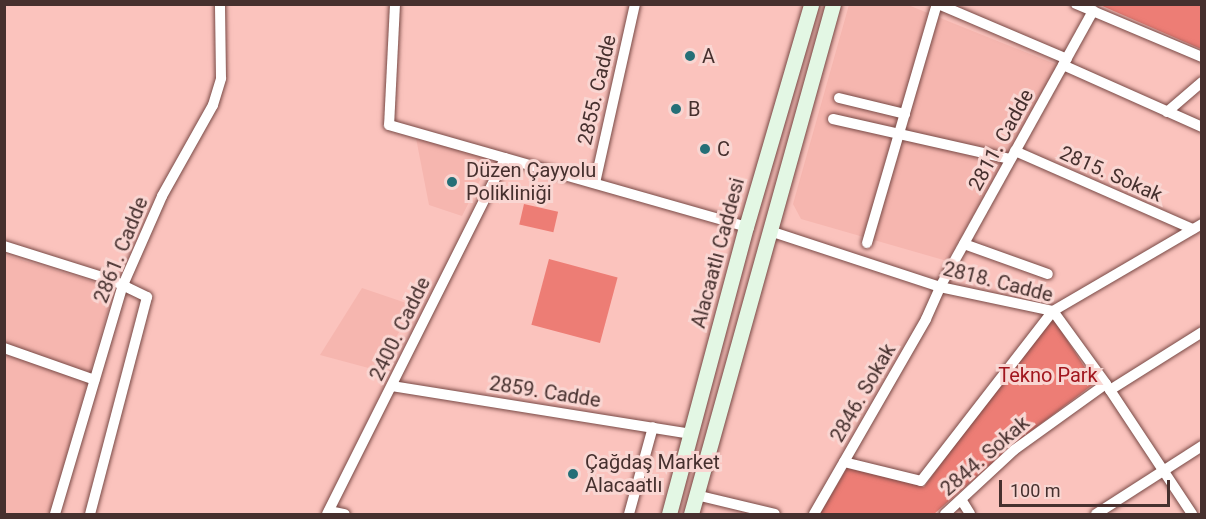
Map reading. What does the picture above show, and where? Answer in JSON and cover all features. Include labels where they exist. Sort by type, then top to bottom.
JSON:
[{"type":"main road","name":"Alacaatlı Caddesi","points":[[669,514],[746,227],[811,4]]},
{"type":"main road","points":[[691,514],[833,4]]},
{"type":"street","name":"2861. Cadde","points":[[55,514],[123,285],[162,195],[213,105],[221,78],[220,4]]},
{"type":"street","points":[[395,4],[389,125],[746,227]]},
{"type":"street","name":"2855. Cadde","points":[[595,183],[635,4]]},
{"type":"street","points":[[867,243],[937,4],[1202,127]]},
{"type":"street","points":[[1076,4],[1202,57]]},
{"type":"street","name":"2811. Cadde","points":[[940,287],[1093,12]]},
{"type":"street","points":[[1167,112],[1202,82]]},
{"type":"street","points":[[839,98],[905,114]]},
{"type":"street","points":[[879,129],[884,109]]},
{"type":"street","name":"2815. Sokak","points":[[833,119],[1013,155],[1197,227]]},
{"type":"street","name":"2400. Cadde","points":[[328,513],[505,158]]},
{"type":"street","points":[[844,462],[921,481],[1053,311],[1197,227]]},
{"type":"street","name":"2818. Cadde","points":[[770,231],[940,287],[1053,311],[1108,387],[1192,514]]},
{"type":"street","points":[[964,244],[1047,274]]},
{"type":"street","points":[[4,246],[123,285],[147,297],[90,514]]},
{"type":"street","name":"2846. Sokak","points":[[814,514],[926,319],[940,287]]},
{"type":"street","name":"2844. Sokak","points":[[945,514],[962,501],[1014,450],[1108,387],[1202,332]]},
{"type":"street","points":[[4,348],[95,380]]},
{"type":"street","name":"2859. Cadde","points":[[392,386],[691,434]]},
{"type":"street","points":[[629,514],[653,427]]},
{"type":"street","points":[[1096,514],[1202,446]]},
{"type":"street","points":[[696,495],[776,514]]},
{"type":"street","points":[[962,501],[970,514]]},
{"type":"street","points":[[328,513],[345,514]]},
{"type":"shaded area","points":[[849,5],[908,5],[1060,66],[947,261],[801,219],[793,204]]},
{"type":"shaded area","name":"Düzen Çayyolu Polikliniği","points":[[416,138],[491,158],[462,216],[429,205]]},
{"type":"shaded area","points":[[5,255],[114,288],[50,514],[5,514]]},
{"type":"shaded area","points":[[362,288],[415,306],[376,370],[320,355]]},
{"type":"green space","points":[[1100,5],[1201,5],[1201,49]]},
{"type":"green space","points":[[524,204],[558,212],[553,232],[519,224]]},
{"type":"green space","points":[[549,259],[618,277],[600,343],[531,325]]},
{"type":"green space","name":"Tekno Park","points":[[1054,320],[1095,383],[1015,443],[934,514],[820,514],[847,468],[924,487],[1042,326]]},
{"type":"place","name":"A","points":[[690,56]]},
{"type":"place","name":"B","points":[[676,109]]},
{"type":"place","name":"C","points":[[705,149]]},
{"type":"place","name":"Düzen Çayyolu Polikliniği","points":[[452,182]]},
{"type":"place","name":"Çağdaş Market Alacaatlı","points":[[573,474]]}]
